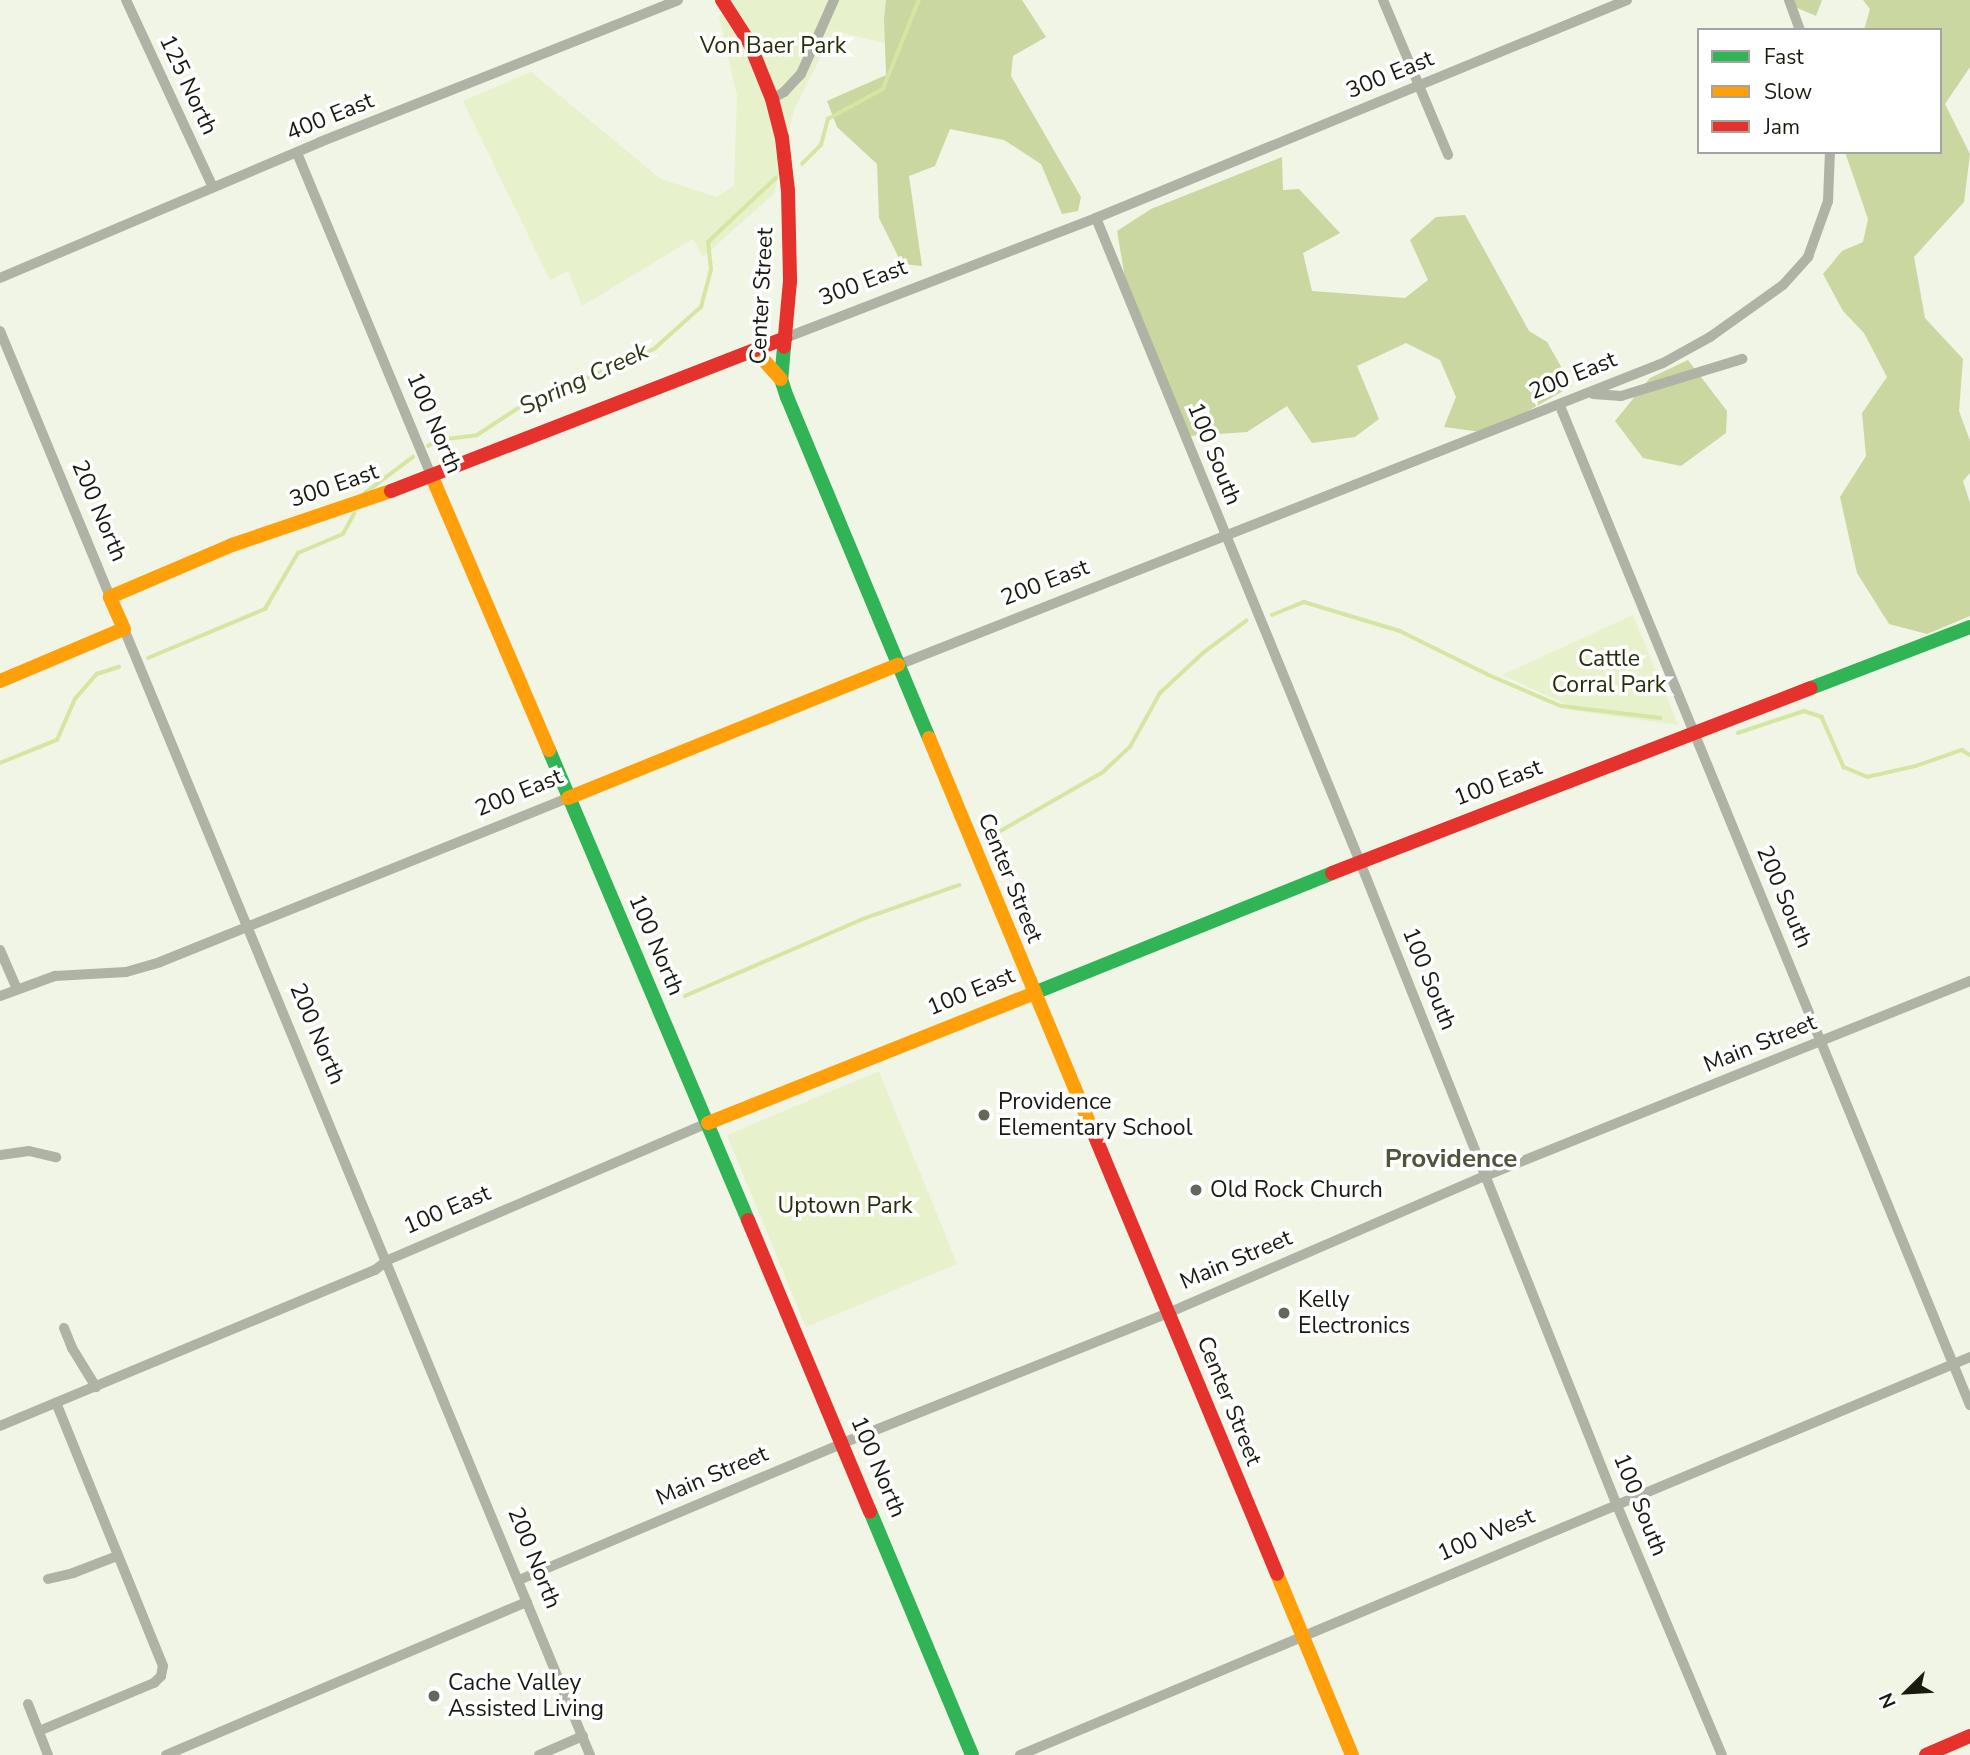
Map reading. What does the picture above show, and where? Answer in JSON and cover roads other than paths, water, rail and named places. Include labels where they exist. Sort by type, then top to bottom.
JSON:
[{"type":"street","name":"125 North","points":[[127,0],[213,187]]},
{"type":"street","name":"400 East","points":[[0,278],[213,187],[678,0]]},
{"type":"street","name":"Center Street","points":[[722,0],[749,42],[772,99],[782,138],[788,191],[790,281],[781,379],[1032,992],[1352,1755]]},
{"type":"street","points":[[772,99],[785,93],[801,74],[834,0]]},
{"type":"street","points":[[1383,0],[1448,155]]},
{"type":"street","name":"300 East","points":[[110,597],[232,545],[432,477],[1096,218],[1627,0]]},
{"type":"street","points":[[1789,0],[1799,28]]},
{"type":"street","name":"100 North","points":[[297,153],[843,1443],[972,1755]]},
{"type":"street","name":"200 East","points":[[0,996],[55,976],[126,972],[160,962],[898,665],[1590,394],[1675,356],[1710,337],[1783,285],[1808,257],[1821,228],[1828,201],[1830,154]]},
{"type":"street","name":"100 South","points":[[1096,218],[1360,862],[1616,1503],[1722,1755]]},
{"type":"street","name":"200 North","points":[[0,331],[388,1260],[590,1755]]},
{"type":"street","points":[[747,353],[760,356],[781,379]]},
{"type":"street","points":[[1590,394],[1620,396],[1742,359]]},
{"type":"street","name":"200 South","points":[[1560,406],[1970,1405]]},
{"type":"street","name":"100 East","points":[[0,1426],[375,1270],[388,1260],[708,1123],[1360,862],[1970,627]]},
{"type":"street","points":[[0,681],[124,629]]},
{"type":"street","points":[[0,950],[17,989]]},
{"type":"street","name":"Main Street","points":[[519,1580],[843,1443],[1168,1312],[1485,1176],[1970,981]]},
{"type":"street","points":[[0,1155],[29,1151],[56,1157]]},
{"type":"street","points":[[64,1328],[72,1348],[96,1387]]},
{"type":"street","name":"100 West","points":[[1020,1755],[1616,1503],[1970,1357]]},
{"type":"street","points":[[39,1731],[154,1683],[162,1676],[163,1666],[56,1404]]},
{"type":"street","points":[[48,1579],[73,1573],[117,1556]]},
{"type":"street","points":[[166,1755],[527,1602]]},
{"type":"street","points":[[28,1704],[48,1755]]},
{"type":"street","points":[[539,1755],[583,1736]]},
{"type":"street","points":[[1926,1755],[1970,1736]]},
{"type":"waterway","name":"Spring Creek","points":[[802,164],[821,145],[828,119],[883,89],[919,0]]},
{"type":"waterway","name":"Spring Creek","points":[[428,446],[438,440],[477,435],[520,407],[654,349],[701,307],[711,270],[708,242],[776,178]]},
{"type":"waterway","name":"Spring Creek","points":[[365,493],[413,457]]},
{"type":"waterway","name":"Spring Creek","points":[[148,658],[265,609],[298,553],[343,534],[354,514]]},
{"type":"waterway","points":[[1272,615],[1304,602],[1400,631],[1489,675],[1561,706],[1660,718]]},
{"type":"waterway","points":[[997,833],[1103,772],[1130,747],[1160,693],[1203,653],[1246,621]]},
{"type":"waterway","name":"Spring Creek","points":[[0,763],[57,740],[75,699],[97,674],[119,667]]},
{"type":"waterway","points":[[1738,733],[1804,711],[1822,717],[1844,767],[1867,777],[1916,766],[1962,750],[1970,755]]},
{"type":"waterway","points":[[685,996],[863,919],[959,885]]},
{"type":"place","name":"Providence Elementary School","points":[[984,1115]]},
{"type":"place","name":"Old Rock Church","points":[[1196,1190]]},
{"type":"place","name":"Kelly Electronics","points":[[1284,1313]]},
{"type":"place","name":"Cache Valley Assisted Living","points":[[434,1696]]},
{"type":"district","name":"Providence","points":[[1451,1159]]},
{"type":"park label","name":"Von Baer Park","points":[[773,46]]},
{"type":"park label","name":"Cattle Corral Park","points":[[1609,672]]},
{"type":"park label","name":"Uptown Park","points":[[845,1206]]}]
